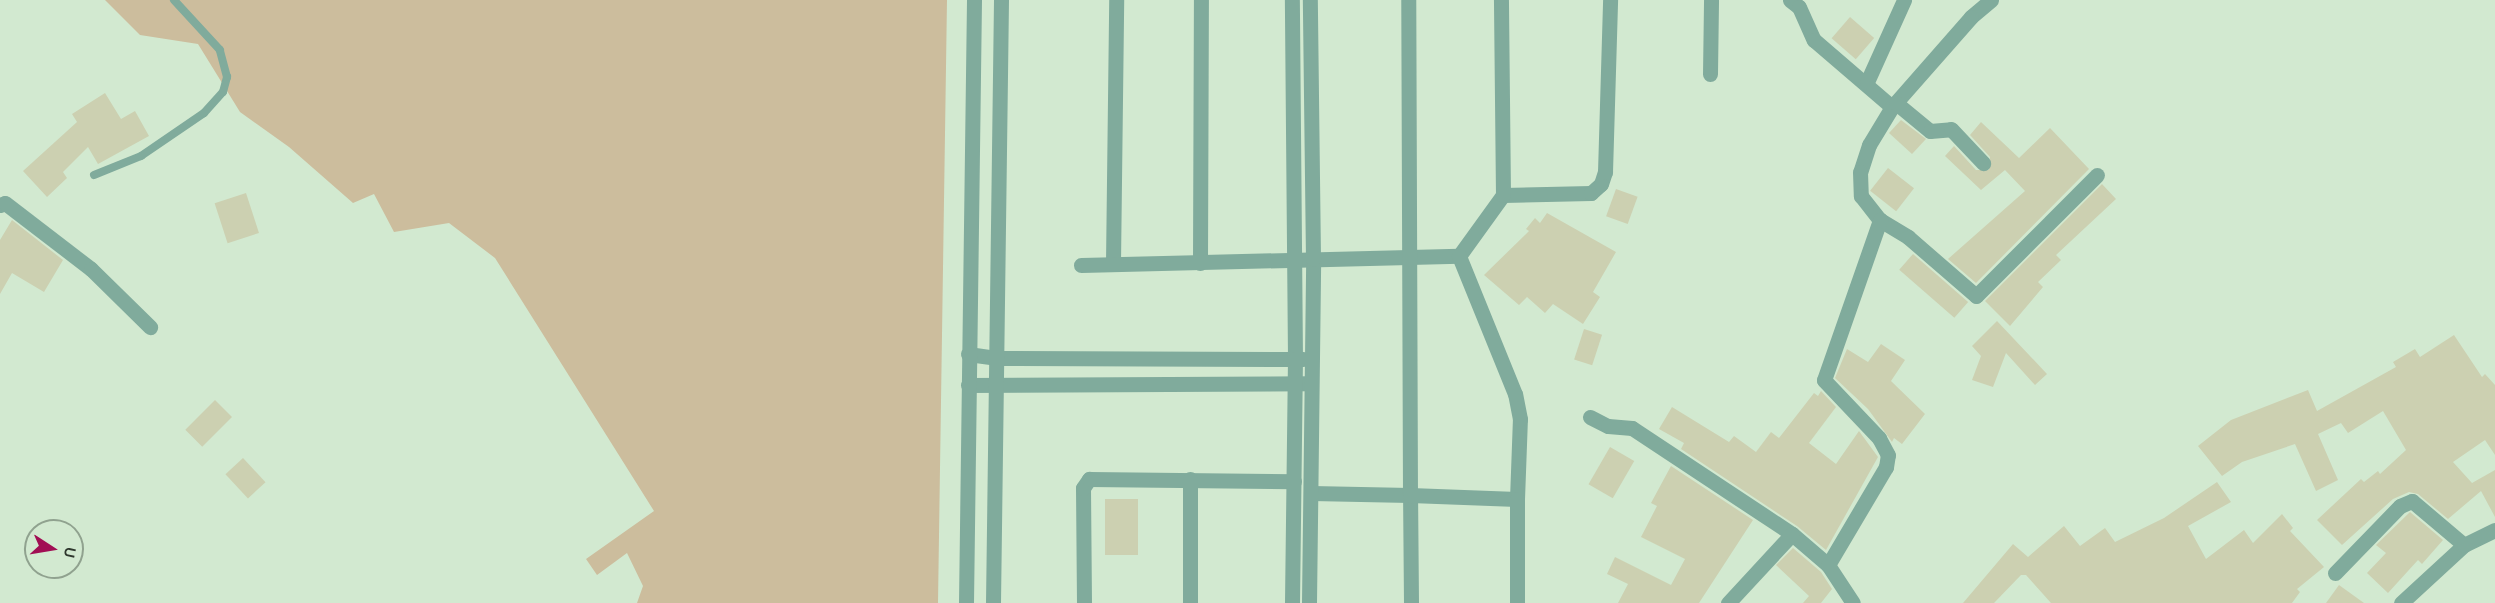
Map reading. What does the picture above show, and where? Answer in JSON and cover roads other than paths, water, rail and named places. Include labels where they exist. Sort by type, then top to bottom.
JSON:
[{"type":"street","points":[[966,603],[974,0]]},
{"type":"street","points":[[993,603],[1001,0]]},
{"type":"street","points":[[1113,263],[1116,0]]},
{"type":"street","points":[[1200,263],[1201,0]]},
{"type":"street","points":[[1292,0],[1295,359],[1303,383],[1311,493],[1309,603]]},
{"type":"street","points":[[1292,603],[1294,482],[1303,383],[1312,360],[1310,0]]},
{"type":"street","points":[[1408,0],[1411,603]]},
{"type":"street","points":[[1459,256],[1503,195],[1501,0]]},
{"type":"street","points":[[1503,195],[1591,193],[1601,184],[1605,172],[1610,0]]},
{"type":"street","points":[[1710,74],[1711,0]]},
{"type":"street","points":[[1790,0],[1799,7],[1814,40],[1930,131],[1951,129],[1983,163]]},
{"type":"street","points":[[1867,82],[1904,0]]},
{"type":"street","points":[[1991,0],[1971,17],[1894,105],[1869,145],[1860,172],[1861,196],[1880,219],[1908,237],[1967,292],[1978,296],[2097,175]]},
{"type":"street","points":[[0,205],[5,203],[92,269],[150,327]]},
{"type":"street","points":[[1828,565],[1886,467],[1888,455],[1879,438],[1824,380],[1880,219]]},
{"type":"street","points":[[1081,265],[1459,256]]},
{"type":"street","points":[[1459,256],[1515,394],[1520,419],[1517,603]]},
{"type":"street","points":[[968,354],[998,358],[1312,360]]},
{"type":"street","points":[[968,385],[1303,383]]},
{"type":"street","points":[[1590,417],[1608,426],[1632,428],[1792,534],[1828,565],[1853,603]]},
{"type":"street","points":[[1084,603],[1085,483],[1093,478],[1294,482]]},
{"type":"street","points":[[1190,479],[1190,603]]},
{"type":"street","points":[[1311,493],[1517,499]]},
{"type":"street","points":[[2335,573],[2400,506],[2412,501],[2464,545]]},
{"type":"street","points":[[2402,603],[2464,545],[2495,530]]},
{"type":"street","points":[[1728,603],[1792,534]]},
{"type":"lane","points":[[94,175],[141,156],[204,114],[223,92],[227,77],[220,50],[174,0]]}]
